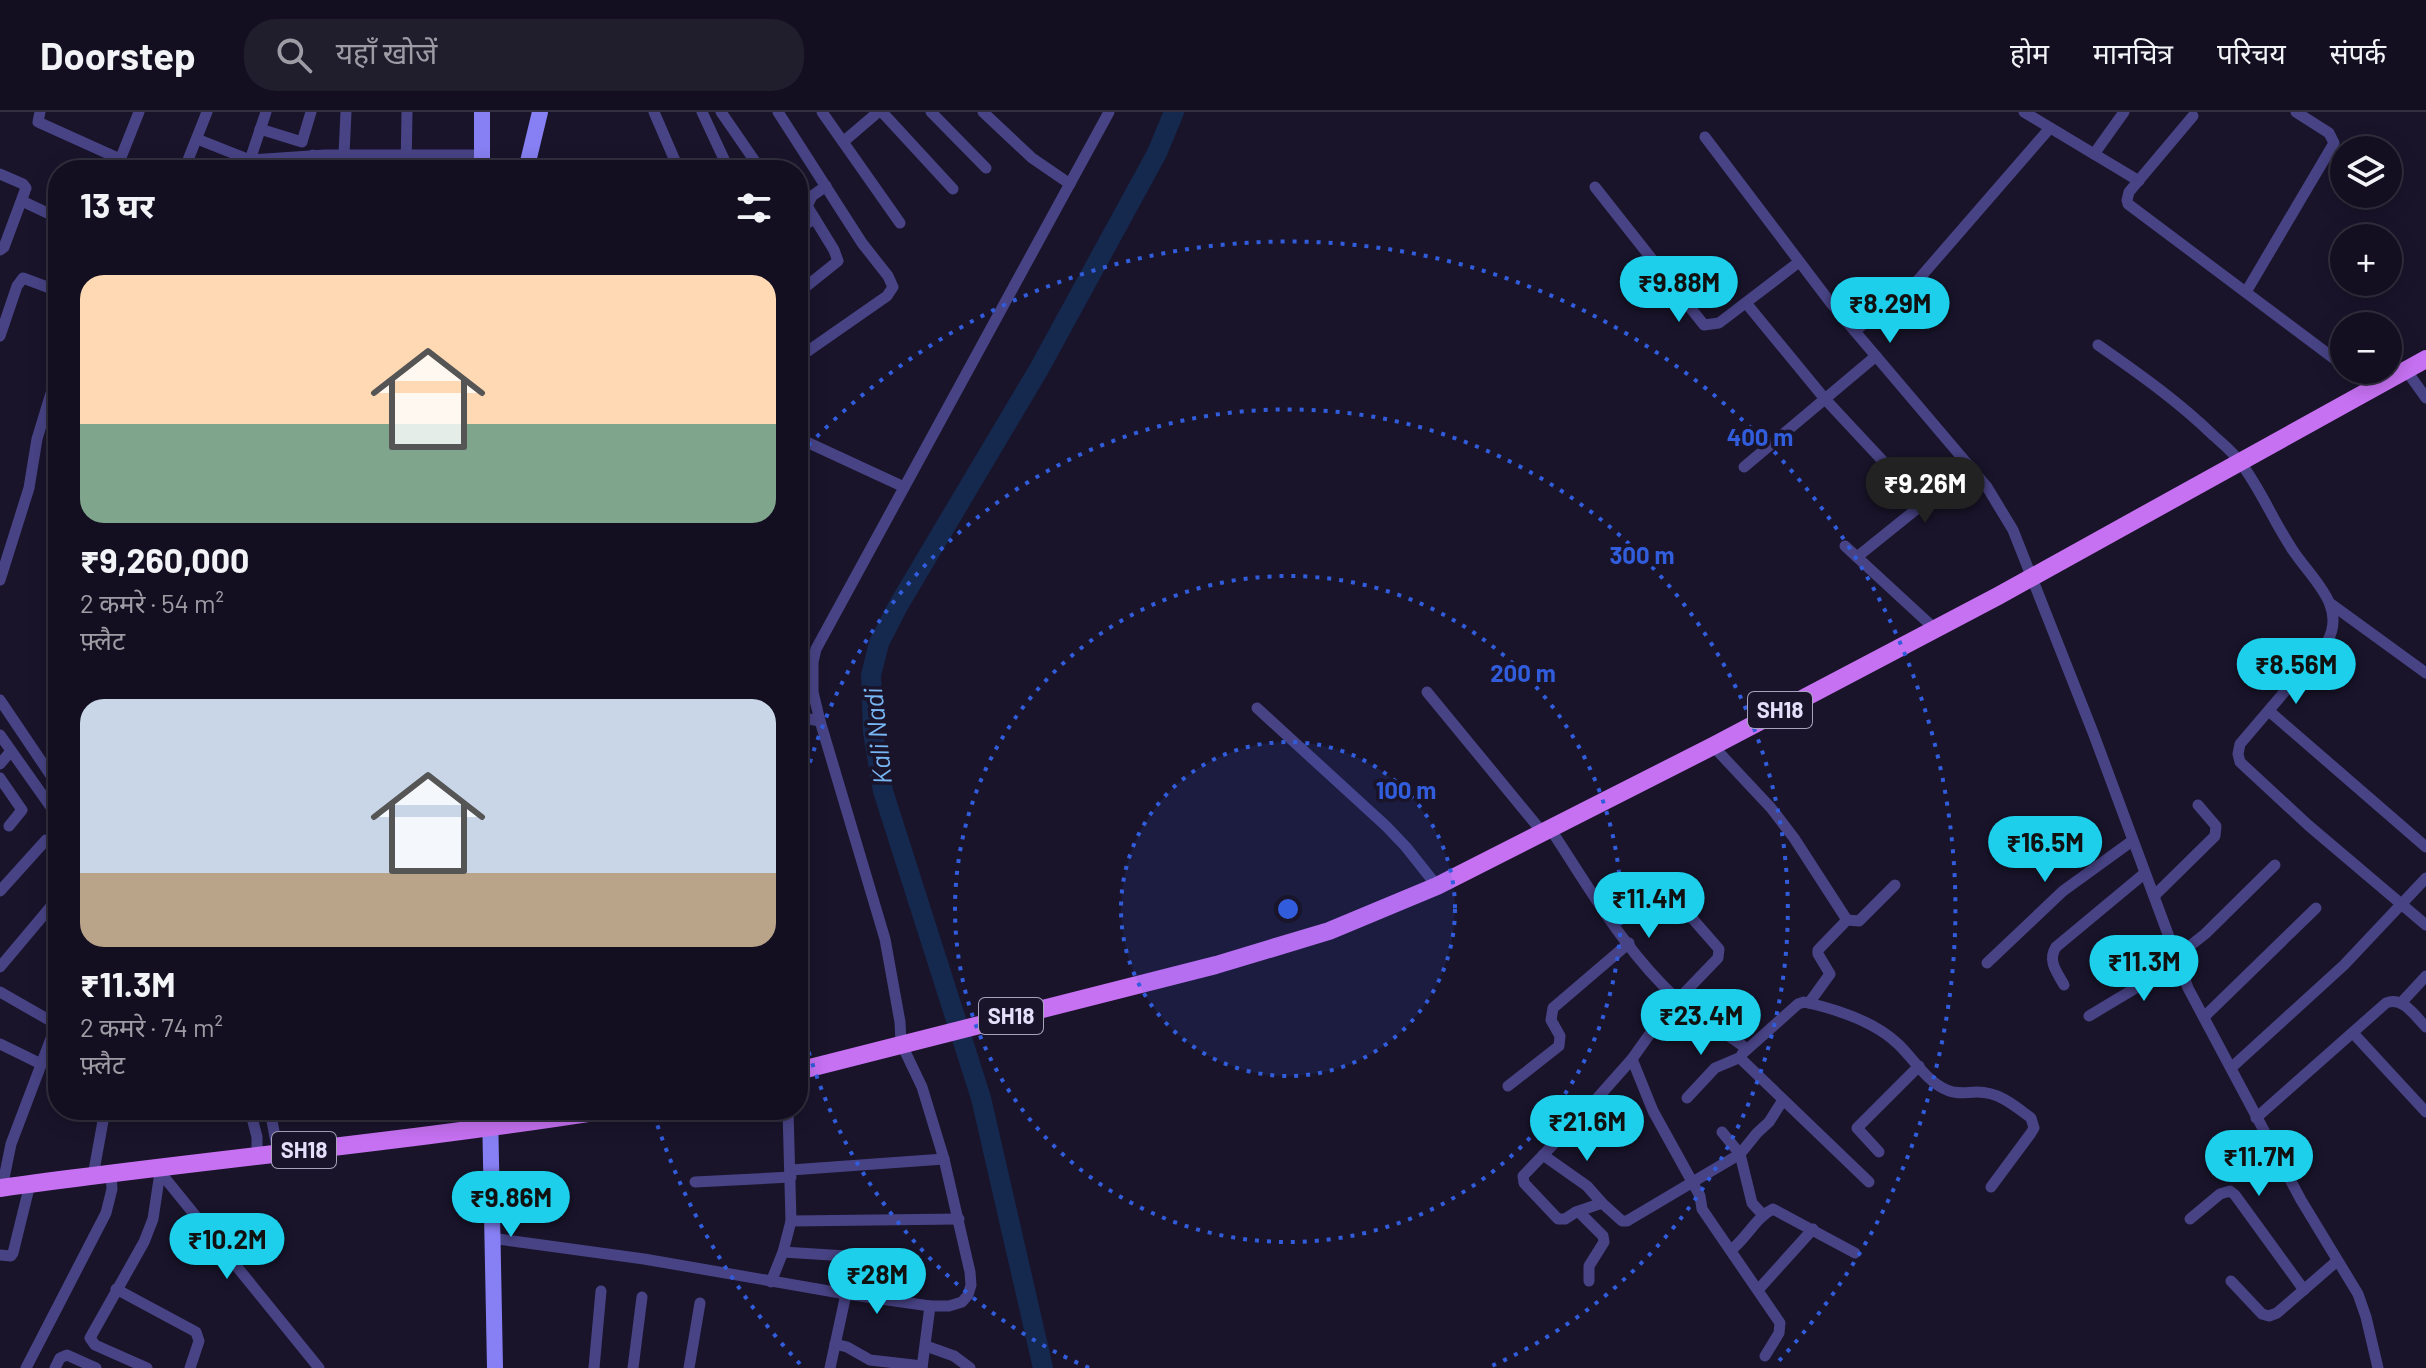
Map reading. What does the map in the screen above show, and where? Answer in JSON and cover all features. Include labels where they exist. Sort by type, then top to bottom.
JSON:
[{"type":"main road","name":"SH18","points":[[808,1068],[1216,965],[1329,931],[1437,886],[1935,629],[2426,359]]},
{"type":"main road","name":"SH18","points":[[1,1188],[278,1153],[484,1120]]},
{"type":"street","points":[[40,112],[38,122],[110,160]]},
{"type":"street","points":[[120,160],[139,112]]},
{"type":"street","points":[[188,160],[207,112]]},
{"type":"street","points":[[250,160],[266,112]]},
{"type":"street","points":[[260,129],[302,142],[311,112]]},
{"type":"street","points":[[344,154],[346,112]]},
{"type":"street","points":[[406,160],[407,112]]},
{"type":"street","points":[[482,112],[482,160]]},
{"type":"street","points":[[528,160],[540,112]]},
{"type":"street","points":[[654,112],[675,160]]},
{"type":"street","points":[[702,112],[724,160]]},
{"type":"street","points":[[721,112],[754,160]]},
{"type":"street","points":[[778,112],[893,287],[887,296],[808,351]]},
{"type":"street","points":[[822,112],[900,223]]},
{"type":"street","points":[[843,142],[880,112],[953,189]]},
{"type":"street","points":[[931,112],[986,168]]},
{"type":"street","points":[[983,112],[1032,158],[1070,184]]},
{"type":"street","points":[[491,1238],[617,1254],[930,1306],[949,1306],[962,1302],[968,1295],[970,1272],[959,1219],[910,1042],[900,1022],[885,939],[820,721],[813,692],[813,662],[816,649],[1109,112]]},
{"type":"street","points":[[2024,112],[2139,181]]},
{"type":"street","points":[[2094,154],[2124,112]]},
{"type":"street","points":[[2246,292],[2334,143],[2329,133],[2296,112]]},
{"type":"street","points":[[2193,116],[2127,196],[2128,204],[2330,355]]},
{"type":"street","points":[[1855,331],[1918,280],[2050,128]]},
{"type":"street","points":[[1705,137],[1799,262],[1999,505],[2022,550],[2175,956],[2256,1118],[2358,1294],[2378,1368]]},
{"type":"street","points":[[197,139],[250,160],[344,154],[449,160]]},
{"type":"street","points":[[313,155],[313,160]]},
{"type":"street","points":[[0,174],[26,186],[4,247],[0,250]]},
{"type":"street","points":[[808,201],[826,186]]},
{"type":"street","points":[[1595,187],[1704,325],[1719,323],[1799,262]]},
{"type":"street","points":[[22,201],[48,213]]},
{"type":"street","points":[[808,208],[838,261],[808,285]]},
{"type":"street","points":[[808,223],[814,218]]},
{"type":"street","points":[[0,336],[17,286],[23,278],[48,287]]},
{"type":"street","points":[[1746,303],[1825,399],[1923,504]]},
{"type":"street","points":[[2098,345],[2194,417],[2240,461],[2290,546],[2331,603],[2336,616],[2335,629],[2327,642],[2240,744],[2240,762],[2426,925]]},
{"type":"street","points":[[1744,467],[1876,356]]},
{"type":"street","points":[[2406,370],[2426,398]]},
{"type":"street","points":[[2368,384],[2373,388]]},
{"type":"street","points":[[0,580],[29,488],[37,439],[48,403]]},
{"type":"street","points":[[808,443],[904,487]]},
{"type":"street","points":[[1857,557],[1970,466]]},
{"type":"street","points":[[1845,546],[1935,629]]},
{"type":"street","points":[[2331,603],[2426,673]]},
{"type":"street","points":[[1427,692],[1547,831],[1629,943],[1677,1000],[1744,1053],[1783,1100],[1869,1182]]},
{"type":"street","points":[[0,700],[48,771]]},
{"type":"street","points":[[1257,708],[1386,826],[1437,886]]},
{"type":"street","points":[[2269,711],[2426,847]]},
{"type":"street","points":[[808,719],[820,721]]},
{"type":"street","points":[[0,735],[48,803]]},
{"type":"street","points":[[1713,746],[1771,808],[1847,920],[1859,921],[1895,885]]},
{"type":"street","points":[[1,763],[11,751]]},
{"type":"street","points":[[0,778],[22,810],[9,826]]},
{"type":"street","points":[[2154,896],[2215,836],[2216,826],[2198,805]]},
{"type":"street","points":[[0,891],[46,840]]},
{"type":"street","points":[[1987,963],[2063,891],[2132,841]]},
{"type":"street","points":[[2089,1016],[2139,986],[2205,934],[2275,865]]},
{"type":"street","points":[[2064,985],[2052,961],[2056,947],[2145,873]]},
{"type":"street","points":[[2231,1068],[2334,974],[2426,878]]},
{"type":"street","points":[[2204,1017],[2316,908]]},
{"type":"street","points":[[0,967],[48,910]]},
{"type":"street","points":[[1602,1203],[1558,1219],[1524,1183],[1523,1176],[1632,1059],[1677,1000],[1720,955],[1719,949],[1691,917]]},
{"type":"street","points":[[1809,1003],[1830,974],[1818,950],[1847,920]]},
{"type":"street","points":[[1508,1086],[1559,1046],[1560,1036],[1551,1020],[1553,1008],[1629,943]]},
{"type":"street","points":[[2401,1003],[2426,976]]},
{"type":"street","points":[[0,992],[48,1017]]},
{"type":"street","points":[[2256,1118],[2386,1003],[2393,1000],[2401,1003],[2426,1027]]},
{"type":"street","points":[[1687,1098],[1715,1068],[1744,1053],[1798,1004],[1809,1003],[1841,1011],[1883,1033],[1949,1091],[1990,1093],[2002,1097],[2031,1118],[2034,1128],[1991,1187]]},
{"type":"street","points":[[2353,1033],[2426,1112]]},
{"type":"street","points":[[0,1044],[41,1064]]},
{"type":"street","points":[[1,1188],[11,1144],[48,1046]]},
{"type":"street","points":[[1632,1059],[1658,1122],[1700,1196],[1702,1209],[1780,1323],[1779,1333],[1765,1356]]},
{"type":"street","points":[[1879,1152],[1857,1128],[1919,1066]]},
{"type":"street","points":[[1543,1155],[1587,1186],[1624,1222],[1740,1154],[1769,1122],[1783,1100]]},
{"type":"street","points":[[26,1368],[106,1213],[112,1189],[102,1174],[105,1120]]},
{"type":"street","points":[[253,1120],[257,1155]]},
{"type":"street","points":[[272,1120],[278,1153]]},
{"type":"street","points":[[490,1120],[495,1368]]},
{"type":"street","points":[[771,1282],[791,1221],[788,1120]]},
{"type":"street","points":[[1722,1132],[1740,1154],[1752,1203],[1763,1215]]},
{"type":"street","points":[[695,1182],[944,1159]]},
{"type":"street","points":[[147,1368],[91,1342],[91,1334],[144,1242],[153,1219],[160,1169]]},
{"type":"street","points":[[160,1169],[316,1367]]},
{"type":"street","points":[[0,1255],[11,1256],[13,1253],[30,1184]]},
{"type":"street","points":[[2190,1219],[2220,1194],[2230,1191],[2304,1290]]},
{"type":"street","points":[[1731,1250],[1763,1215],[1773,1209],[1855,1253]]},
{"type":"street","points":[[1576,1212],[1604,1238],[1589,1266],[1589,1281]]},
{"type":"street","points":[[791,1221],[959,1219]]},
{"type":"street","points":[[1758,1290],[1813,1229]]},
{"type":"street","points":[[783,1252],[910,1260]]},
{"type":"street","points":[[2231,1281],[2262,1314],[2269,1316],[2277,1313],[2337,1261]]},
{"type":"street","points":[[116,1289],[196,1332],[199,1341],[190,1368]]},
{"type":"street","points":[[594,1368],[601,1291]]},
{"type":"street","points":[[830,1368],[846,1294]]},
{"type":"street","points":[[633,1368],[642,1297]]},
{"type":"street","points":[[689,1368],[700,1303]]},
{"type":"street","points":[[835,1344],[847,1347],[870,1364],[922,1367],[930,1306]]},
{"type":"street","points":[[928,1334],[970,1368]]},
{"type":"street","points":[[55,1368],[60,1358],[67,1355],[96,1368]]},
{"type":"waterway","name":"Kali Nadi","points":[[1043,1368],[981,1098],[883,791],[873,732],[871,675],[879,643],[898,606],[1039,369],[1157,153],[1174,112]]}]
